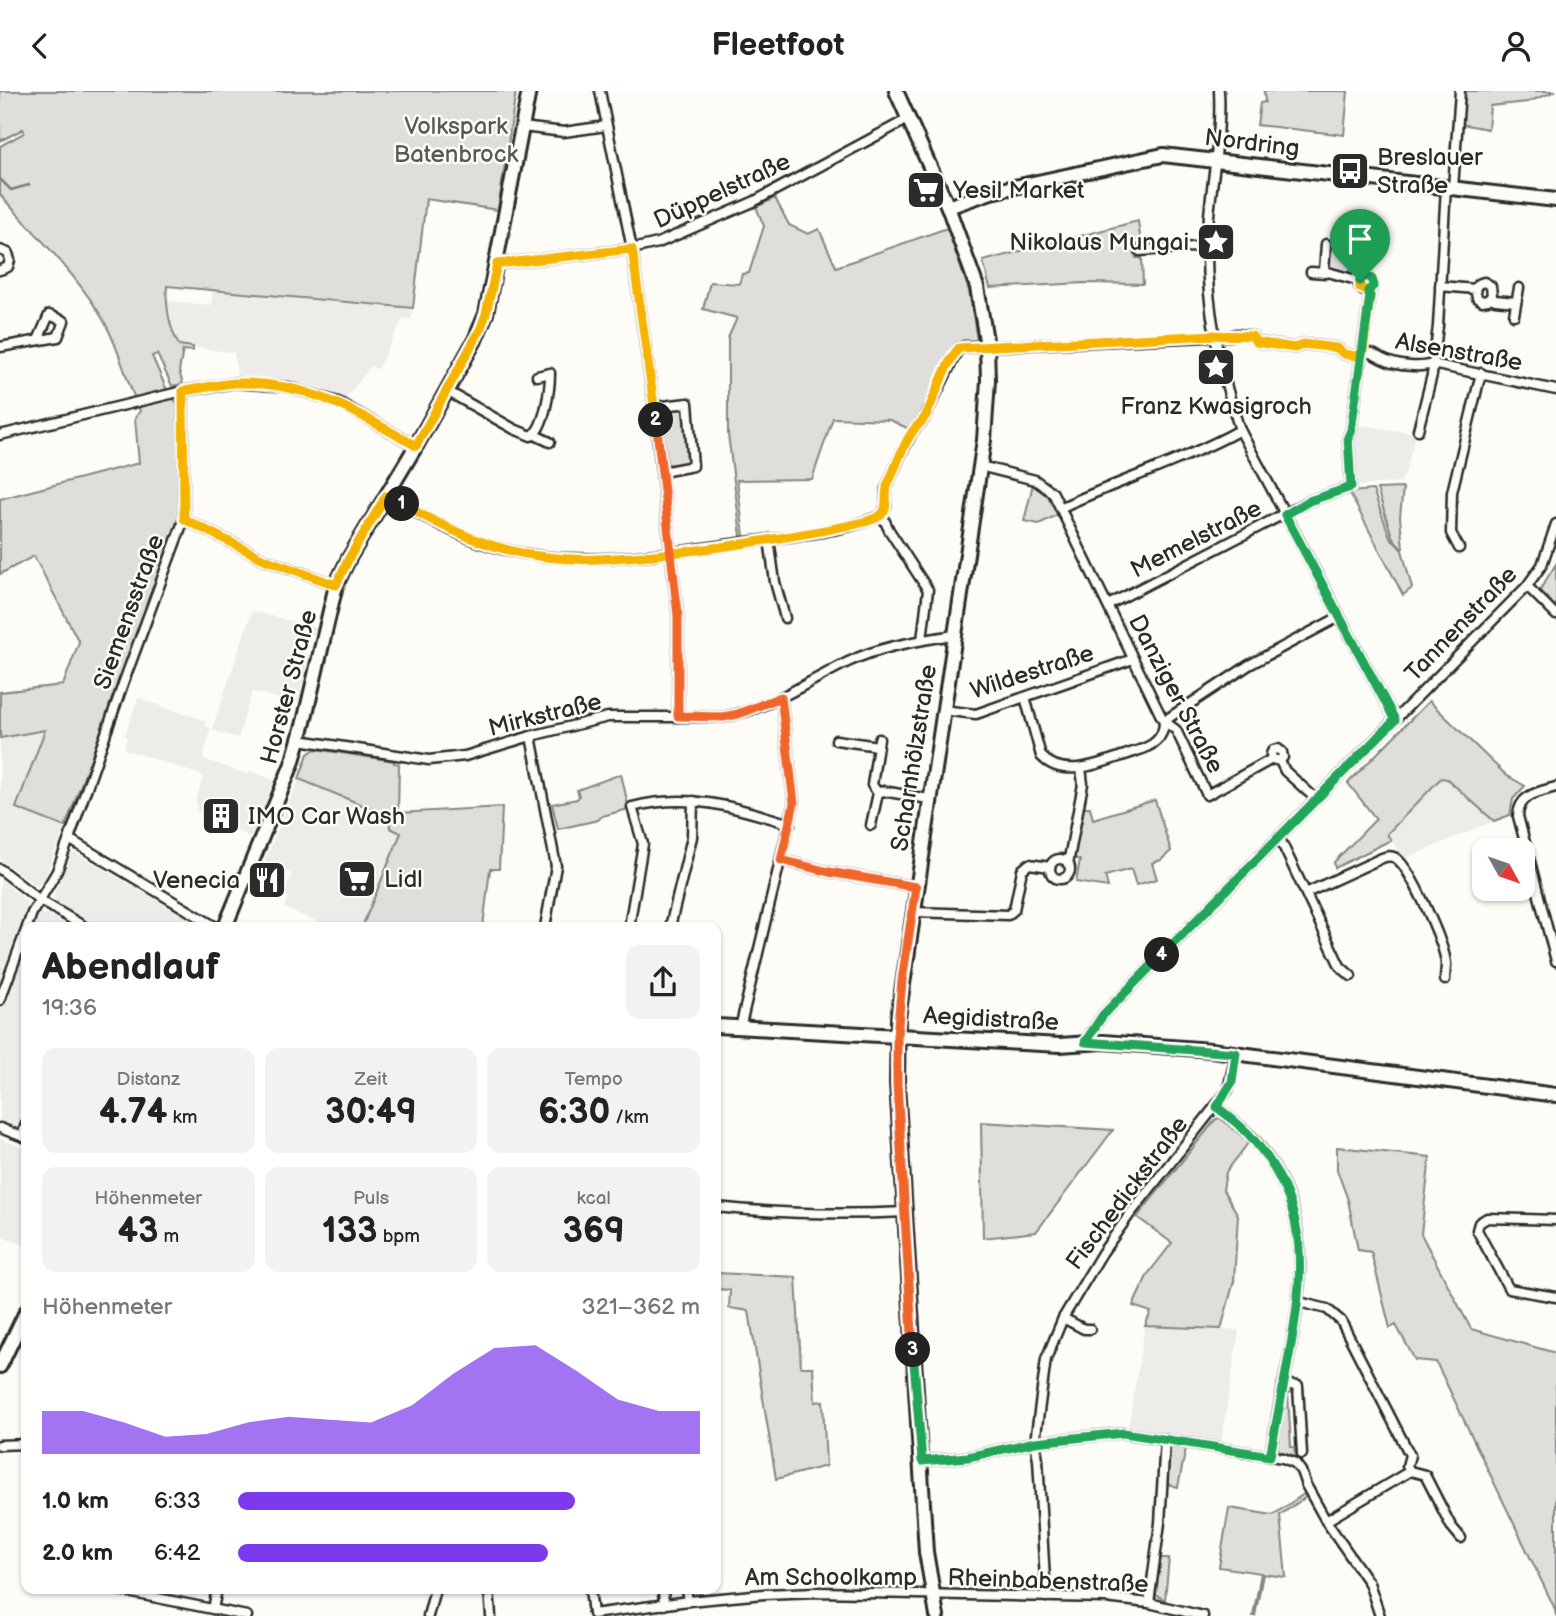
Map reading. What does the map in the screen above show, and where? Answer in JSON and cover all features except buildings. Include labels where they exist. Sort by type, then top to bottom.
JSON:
[{"type":"main road","name":"Horster Straße","points":[[227,922],[277,804],[299,740],[336,585],[349,558],[447,391],[486,314],[529,91]]},
{"type":"main road","name":"Scharnhölzstraße","points":[[896,91],[948,207],[977,287],[987,346],[987,411],[981,466],[902,981],[897,1036],[897,1083],[926,1552],[937,1616]]},
{"type":"main road","name":"Nordring","points":[[948,207],[991,192],[1163,155],[1556,200]]},
{"type":"main road","name":"Aegidistraße","points":[[721,1026],[1060,1045],[1085,1042],[1236,1053],[1556,1095]]},
{"type":"main road","points":[[0,1366],[21,1322]]},
{"type":"street","points":[[600,91],[632,249],[654,407],[678,616],[678,716]]},
{"type":"street","points":[[1220,91],[1207,246],[1214,335],[1228,396],[1240,430],[1395,720]]},
{"type":"street","points":[[1418,430],[1432,376],[1460,91]]},
{"type":"street","name":"Düppelstraße","points":[[497,264],[632,249],[658,243],[753,202],[908,119]]},
{"type":"street","points":[[522,127],[564,132],[606,127]]},
{"type":"street","points":[[1326,244],[1326,274]]},
{"type":"street","points":[[1140,251],[1207,246]]},
{"type":"street","points":[[0,250],[8,253],[10,260],[8,267],[0,270]]},
{"type":"street","name":"Memelstraße","points":[[1108,605],[1309,501],[1351,487],[1348,437],[1370,296],[1368,291],[1360,288],[1360,281],[1311,272]]},
{"type":"street","points":[[1481,283],[1489,284],[1493,292],[1485,301],[1479,300],[1475,289],[1481,283]]},
{"type":"street","points":[[1440,286],[1475,289]]},
{"type":"street","points":[[1514,315],[1519,288]]},
{"type":"street","points":[[1491,297],[1495,300],[1516,302]]},
{"type":"street","name":"Alsenstraße","points":[[882,515],[886,506],[886,489],[913,431],[924,419],[955,353],[965,347],[1214,335],[1252,336],[1256,342],[1295,348],[1303,344],[1337,348],[1344,354],[1355,356],[1363,352],[1376,354],[1385,361],[1422,366],[1432,364],[1556,390]]},
{"type":"street","points":[[0,347],[38,340]]},
{"type":"street","points":[[535,435],[550,393],[550,373],[537,376]]},
{"type":"street","points":[[1460,548],[1451,533],[1452,492],[1481,373]]},
{"type":"street","points":[[0,435],[183,391],[236,383],[288,387],[338,402],[416,446]]},
{"type":"street","name":"Siemensstraße","points":[[30,922],[57,871],[122,684],[184,519],[183,391]]},
{"type":"street","points":[[447,391],[526,435],[535,435],[550,442]]},
{"type":"street","points":[[654,407],[688,403],[693,465],[662,472]]},
{"type":"street","points":[[1062,507],[1110,485],[1200,452],[1240,430]]},
{"type":"street","name":"Danziger Straße","points":[[981,466],[1042,483],[1053,493],[1164,721],[1175,730],[1206,795],[1276,760],[1315,799]]},
{"type":"street","points":[[386,496],[444,528],[503,549],[544,557],[583,559],[769,540],[848,525],[882,515],[928,590],[922,640]]},
{"type":"street","points":[[184,519],[264,559],[336,585]]},
{"type":"street","name":"Tannenstraße","points":[[1085,1042],[1103,1015],[1527,586],[1542,565],[1556,524]]},
{"type":"street","points":[[769,540],[775,582],[785,618]]},
{"type":"street","points":[[1527,586],[1556,614]]},
{"type":"street","points":[[1025,697],[1041,756],[1056,766],[1082,768],[1151,745],[1162,734],[1164,721],[1249,665],[1339,617]]},
{"type":"street","name":"Mirkstraße","points":[[299,740],[429,760],[465,756],[608,717],[723,717],[781,697],[850,661],[874,652],[954,635]]},
{"type":"street","name":"Wildestraße","points":[[942,710],[975,715],[1133,659]]},
{"type":"street","points":[[740,1028],[794,803],[781,697]]},
{"type":"street","points":[[531,736],[556,866],[546,922]]},
{"type":"street","points":[[836,740],[878,742],[872,785],[878,793]]},
{"type":"street","points":[[1050,867],[1051,874],[1061,879],[1068,875],[1083,784],[1082,768]]},
{"type":"street","points":[[1556,787],[1529,795],[1521,803],[1518,815],[1556,961]]},
{"type":"street","points":[[878,793],[883,791],[929,799]]},
{"type":"street","points":[[870,825],[878,793]]},
{"type":"street","points":[[630,922],[643,844],[632,807],[658,800],[718,803],[790,824]]},
{"type":"street","points":[[671,922],[692,837],[693,801]]},
{"type":"street","points":[[1279,837],[1340,966],[1351,977]]},
{"type":"street","points":[[69,839],[208,922]]},
{"type":"street","points":[[1306,893],[1382,858],[1390,856],[1397,859],[1419,894],[1434,926],[1446,962],[1445,980]]},
{"type":"street","points":[[1050,867],[1058,859],[1068,864]]},
{"type":"street","points":[[781,860],[829,872],[916,887]]},
{"type":"street","points":[[913,912],[1008,915],[1014,910],[1022,870],[1029,864],[1050,867]]},
{"type":"street","points":[[0,869],[41,901],[77,922]]},
{"type":"street","name":"Siemensstraße","points":[[0,1000],[21,945]]},
{"type":"street","name":"Fischedickstraße","points":[[1046,1597],[1035,1442],[1046,1359],[1063,1318],[1102,1253],[1130,1214],[1217,1107],[1232,1082],[1236,1053]]},
{"type":"street","points":[[1217,1107],[1252,1138],[1271,1164],[1288,1195],[1297,1226],[1301,1261],[1298,1302],[1270,1456]]},
{"type":"street","points":[[0,1128],[21,1136]]},
{"type":"street","points":[[721,1208],[827,1215],[906,1212]]},
{"type":"street","points":[[1556,1220],[1487,1218],[1479,1223],[1477,1230],[1509,1289],[1556,1297]]},
{"type":"street","points":[[1298,1302],[1327,1309],[1340,1321],[1410,1455],[1407,1466],[1410,1471],[1424,1475],[1451,1526],[1461,1538]]},
{"type":"street","points":[[1063,1318],[1084,1329],[1090,1329]]},
{"type":"street","points":[[1283,1384],[1298,1387],[1302,1454]]},
{"type":"street","points":[[922,1461],[968,1457],[1035,1442],[1124,1433],[1270,1456],[1295,1463],[1326,1521],[1369,1583],[1377,1600],[1380,1616]]},
{"type":"street","points":[[1149,1603],[1160,1523],[1165,1439]]},
{"type":"street","points":[[0,1445],[21,1444]]},
{"type":"street","points":[[1326,1521],[1410,1471]]},
{"type":"street","points":[[138,1594],[247,1616]]},
{"type":"street","points":[[213,1609],[216,1594]]},
{"type":"street","points":[[428,1616],[434,1594]]},
{"type":"street","points":[[489,1594],[491,1616]]},
{"type":"street","name":"Am Schoolkamp","points":[[591,1594],[593,1614],[764,1594],[933,1596]]},
{"type":"street","points":[[663,1594],[664,1605]]},
{"type":"street","points":[[687,1594],[688,1601]]},
{"type":"street","name":"Rheinbabenstraße","points":[[933,1596],[1096,1597],[1149,1603],[1203,1616]]},
{"type":"shaded area","points":[[213,290],[413,308],[411,320],[403,318],[377,370],[371,366],[346,398],[312,386],[283,380],[237,377],[234,353],[179,345],[171,330],[171,314],[166,301],[211,305]]},
{"type":"shaded area","points":[[1356,425],[1416,433],[1401,482],[1359,486],[1354,441]]},
{"type":"shaded area","points":[[252,611],[317,628],[315,635],[299,630],[294,651],[310,655],[297,703],[252,692],[238,738],[212,730]]},
{"type":"shaded area","points":[[138,698],[206,721],[205,726],[211,728],[203,759],[248,775],[250,771],[274,780],[252,838],[195,810],[204,776],[124,749],[127,737],[125,735]]},
{"type":"shaded area","points":[[45,730],[16,808],[65,827],[43,882],[37,886],[0,859],[0,738]]},
{"type":"shaded area","points":[[1441,778],[1447,779],[1494,821],[1404,859],[1387,834]]},
{"type":"shaded area","points":[[299,779],[390,816],[401,833],[364,922],[319,922],[284,908],[288,897],[284,894],[292,874],[264,862]]},
{"type":"shaded area","points":[[74,852],[195,922],[90,922],[67,910],[56,903],[53,897]]},
{"type":"shaded area","points":[[0,878],[28,903],[0,980]]},
{"type":"shaded area","points":[[38,913],[47,914],[62,922],[34,922]]},
{"type":"shaded area","points":[[21,954],[21,1132],[0,1124],[0,1012]]},
{"type":"shaded area","points":[[0,1139],[21,1147],[21,1244],[0,1236]]},
{"type":"shaded area","points":[[1145,1326],[1239,1330],[1221,1443],[1128,1428]]},
{"type":"green space","name":"Volkspark Batenbrock","points":[[0,91],[516,91],[498,210],[426,199],[413,308],[167,286],[173,332],[179,345],[193,347],[193,351],[183,350],[179,371],[183,384],[172,386],[157,354],[152,356],[165,386],[178,405],[181,520],[65,827],[16,808],[45,730],[0,738],[0,692],[63,685],[79,642],[34,556],[0,574],[0,499],[139,463],[135,418],[140,411],[111,335],[98,311],[64,266],[0,195],[0,146],[24,133],[23,129],[0,141]]},
{"type":"green space","points":[[1264,91],[1348,91],[1344,135],[1257,125],[1260,103],[1265,102]]},
{"type":"green space","points":[[1463,91],[1556,91],[1528,102],[1490,106],[1488,129],[1461,124]]},
{"type":"green space","points":[[775,198],[789,225],[808,234],[819,229],[836,267],[947,228],[969,291],[977,340],[963,340],[955,346],[921,415],[909,429],[890,420],[833,418],[812,479],[737,480],[744,536],[741,536],[728,434],[728,338],[737,318],[703,309],[710,282],[739,284],[742,274],[749,273],[764,226],[756,207]]},
{"type":"green space","points":[[1138,221],[1141,244],[1134,245],[1136,258],[1142,258],[1143,284],[1085,283],[990,288],[983,261]]},
{"type":"green space","points":[[1332,231],[1355,234],[1349,275],[1329,270],[1327,265]]},
{"type":"green space","points":[[678,408],[683,411],[689,462],[670,466],[667,462],[661,415],[663,410]]},
{"type":"green space","points":[[1033,484],[1049,496],[1059,514],[1039,524],[1024,521]]},
{"type":"green space","points":[[1403,488],[1401,548],[1392,536],[1377,489]]},
{"type":"green space","points":[[1373,490],[1390,537],[1402,550],[1412,588],[1403,595],[1349,492]]},
{"type":"green space","points":[[1556,564],[1556,608],[1539,591]]},
{"type":"green space","points":[[1429,701],[1506,775],[1525,786],[1513,799],[1510,815],[1494,821],[1447,779],[1441,778],[1387,834],[1391,840],[1335,868],[1334,862],[1376,819],[1348,783]]},
{"type":"green space","points":[[315,749],[399,764],[398,813],[502,807],[499,869],[490,869],[484,922],[364,922],[401,833],[390,828],[389,816],[299,779],[308,754]]},
{"type":"green space","points":[[621,774],[629,809],[602,816],[598,820],[558,829],[552,804],[577,799],[577,790]]},
{"type":"green space","points":[[1155,800],[1171,851],[1161,860],[1152,863],[1157,879],[1136,885],[1131,869],[1105,876],[1108,887],[1076,882],[1080,860],[1073,858],[1081,807],[1090,807],[1093,819]]},
{"type":"green space","points":[[1220,1118],[1249,1142],[1226,1172],[1223,1190],[1238,1215],[1234,1281],[1221,1329],[1145,1326],[1151,1312],[1133,1306],[1148,1274],[1172,1243],[1137,1217],[1216,1119]]},
{"type":"green space","points":[[981,1122],[1113,1130],[1036,1232],[983,1238]]},
{"type":"green space","points":[[1337,1147],[1430,1157],[1421,1234],[1471,1329],[1556,1353],[1556,1616],[1436,1362],[1415,1360],[1396,1325],[1390,1328],[1371,1252],[1358,1250],[1348,1200],[1337,1170]]},
{"type":"green space","points":[[721,1273],[796,1277],[801,1367],[813,1367],[815,1402],[823,1401],[826,1466],[776,1479],[749,1311],[729,1308],[730,1290],[721,1289]]},
{"type":"green space","points":[[1288,1387],[1294,1388],[1295,1392],[1288,1393],[1291,1447],[1294,1447],[1295,1452],[1299,1452],[1298,1456],[1281,1452],[1277,1447]]},
{"type":"green space","points":[[1172,1445],[1186,1448],[1178,1487],[1167,1484],[1168,1450]]},
{"type":"green space","points":[[1304,1494],[1306,1497],[1280,1515],[1286,1577],[1263,1574],[1253,1616],[1261,1573],[1219,1567],[1229,1508],[1273,1515]]},
{"type":"green space","points":[[1159,1558],[1169,1558],[1165,1600],[1154,1594]]},
{"type":"waterway","points":[[0,179],[11,190],[29,185]]},
{"type":"place","name":"Breslauer Straße","points":[[1350,171]]},
{"type":"place","name":"Yesil Market","points":[[926,190]]},
{"type":"place","name":"Nikolaus Mungai","points":[[1216,242]]},
{"type":"place","name":"Franz Kwasigroch","points":[[1216,367]]},
{"type":"place","name":"IMO Car Wash","points":[[221,816]]},
{"type":"place","name":"Lidl","points":[[357,879]]},
{"type":"place","name":"Venecia","points":[[267,880]]},
{"type":"route","points":[[1360,281],[1360,288],[1368,291],[1370,296],[1363,352],[1355,356],[1344,354],[1337,348],[1303,344],[1295,348],[1256,342],[1252,336],[1236,334],[959,348],[924,419],[913,431],[901,454],[885,492],[885,510],[882,515],[874,518],[769,540],[672,552],[620,558],[570,559],[544,557],[482,543],[444,528],[386,496],[336,585],[264,559],[184,519],[183,391],[236,383],[288,387],[338,402],[416,446],[480,330],[497,264],[632,249],[672,552],[678,616],[678,716],[723,717],[781,697],[794,803],[781,860],[829,872],[916,887],[898,1018],[897,1083],[922,1461],[968,1457],[1035,1442],[1124,1433],[1270,1456],[1298,1302],[1301,1261],[1297,1226],[1288,1195],[1271,1164],[1252,1138],[1217,1107],[1232,1082],[1236,1053],[1085,1042],[1103,1015],[1395,720],[1285,515],[1309,501],[1351,487],[1348,437],[1363,352],[1370,296],[1368,291],[1374,285],[1372,279],[1367,276],[1360,281]]}]
